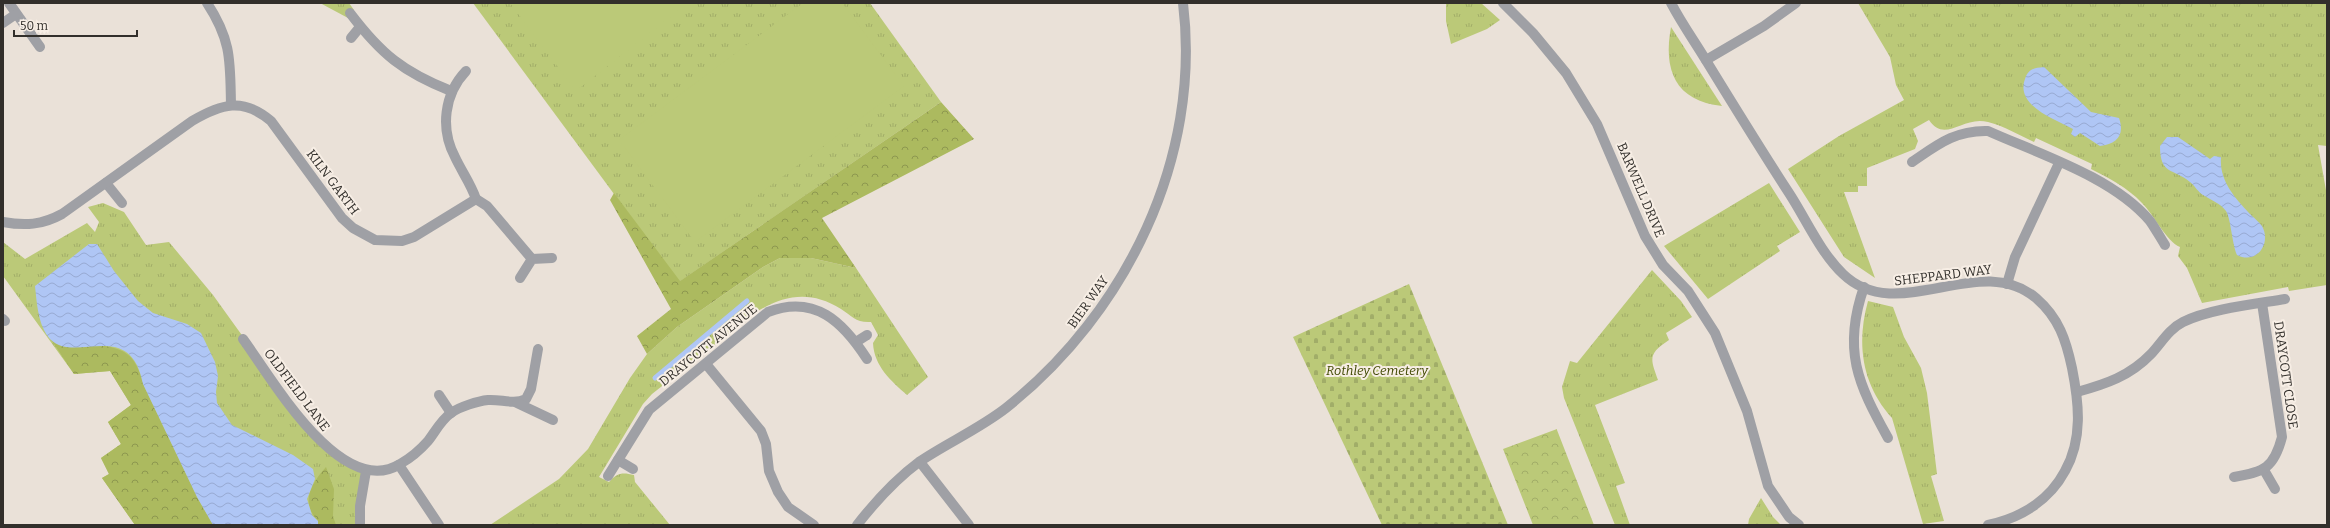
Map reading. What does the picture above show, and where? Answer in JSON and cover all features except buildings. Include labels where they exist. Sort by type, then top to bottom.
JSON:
[{"type":"street","points":[[9,3],[40,47]]},
{"type":"street","points":[[207,3],[221,25],[228,43],[230,55],[231,105]]},
{"type":"street","name":"BIER WAY","points":[[857,525],[896,482],[920,462],[1004,409],[1039,381],[1070,349],[1104,306],[1131,262],[1153,215],[1169,170],[1180,116],[1186,75],[1186,29],[1183,3]]},
{"type":"street","name":"BARWELL DRIVE","points":[[1502,3],[1533,33],[1566,73],[1597,124],[1645,236],[1663,265],[1688,291],[1715,333],[1747,411],[1768,486],[1789,517],[1799,525]]},
{"type":"street","name":"SHEPPARD WAY","points":[[1671,3],[1831,261],[1855,284],[1879,294],[1891,295],[1980,281],[2007,284],[2031,294],[2047,308],[2059,324],[2066,342],[2077,392],[2079,416],[2075,446],[2071,461],[2058,483],[2030,509],[2017,516],[1988,525]]},
{"type":"street","points":[[1706,60],[1764,26],[1796,3]]},
{"type":"street","points":[[350,13],[360,27],[396,63],[425,80],[451,91]]},
{"type":"street","points":[[3,23],[16,14]]},
{"type":"street","points":[[351,38],[360,27]]},
{"type":"street","points":[[466,71],[451,91],[446,120],[447,138],[476,199],[487,206],[532,259]]},
{"type":"street","name":"KILN GARTH","points":[[3,222],[33,225],[49,221],[62,214],[192,121],[211,110],[231,105],[245,106],[261,112],[271,121],[342,218],[353,228],[375,240],[402,241],[414,237],[476,199]]},
{"type":"street","points":[[1912,162],[1945,139],[1973,131],[1988,131],[2081,173],[2117,193],[2135,206],[2150,222],[2165,245]]},
{"type":"street","points":[[2007,284],[2015,257],[2060,163]]},
{"type":"street","points":[[106,183],[122,202]]},
{"type":"street","points":[[532,259],[552,258]]},
{"type":"street","points":[[520,278],[532,259]]},
{"type":"street","points":[[1864,287],[1854,326],[1855,364],[1866,397],[1888,438]]},
{"type":"street","points":[[2077,392],[2115,381],[2129,373],[2143,362],[2173,329],[2184,322],[2199,316],[2285,299]]},
{"type":"street","name":"DRAYCOTT CLOSE","points":[[2262,303],[2282,437],[2274,458],[2264,470]]},
{"type":"street","name":"DRAYCOTT AVENUE","points":[[608,476],[649,410],[706,364],[758,319],[778,308],[805,307],[820,311],[844,327],[867,359]]},
{"type":"street","points":[[856,342],[867,335]]},
{"type":"street","name":"OLDFIELD LANE","points":[[243,339],[319,442],[344,462],[366,471],[384,469],[399,465],[427,442],[451,413],[488,400],[517,403],[553,420]]},
{"type":"street","points":[[517,403],[526,399],[531,389],[538,349]]},
{"type":"street","points":[[706,364],[761,431],[766,444],[769,471],[781,497],[788,508],[814,525]]},
{"type":"street","points":[[439,395],[451,413]]},
{"type":"street","points":[[618,460],[633,469]]},
{"type":"street","points":[[920,462],[969,525]]},
{"type":"street","points":[[399,465],[439,525]]},
{"type":"street","points":[[2234,477],[2264,470],[2275,489]]},
{"type":"street","points":[[360,525],[360,506],[366,471]]},
{"type":"green space","points":[[320,3],[349,3],[354,10],[348,18]]},
{"type":"green space","points":[[473,3],[870,3],[941,102],[679,282]]},
{"type":"green space","points":[[510,3],[688,3],[576,91]]},
{"type":"green space","points":[[803,3],[842,3],[904,86],[695,242],[619,140]]},
{"type":"green space","points":[[1446,3],[1481,3],[1500,20],[1487,29],[1451,44],[1446,21]]},
{"type":"green space","points":[[1858,3],[2327,3],[2327,146],[2318,145],[2327,196],[2327,285],[2289,291],[2288,287],[2202,303],[2187,268],[2178,256],[2180,247],[2165,234],[2147,208],[2137,198],[2118,184],[2091,169],[2092,164],[2036,138],[2034,142],[2006,128],[1988,122],[1970,122],[1948,129],[1941,129],[1935,127],[1929,120],[1913,129],[1918,141],[1915,149],[1867,168],[1867,186],[1858,186],[1858,192],[1844,192],[1875,278],[1844,257],[1788,169],[1839,136],[1904,100],[1896,85],[1890,57]]},
{"type":"green space","points":[[1671,27],[1722,106],[1706,103],[1693,98],[1683,90],[1676,81],[1671,70],[1669,57]]},
{"type":"green space","points":[[941,102],[974,139],[822,218],[856,268],[811,258],[780,258],[763,267],[677,327],[647,354],[637,336],[671,309],[610,200],[614,193],[680,281]]},
{"type":"green space","points":[[1769,183],[1800,232],[1777,246],[1780,251],[1708,299],[1664,246]]},
{"type":"green space","points":[[103,203],[124,212],[146,245],[169,242],[213,295],[319,442],[366,471],[360,525],[135,525],[102,478],[109,474],[101,458],[121,444],[108,422],[131,405],[110,371],[74,374],[3,276],[3,242],[25,259],[87,223],[95,232],[99,222],[88,207]]},
{"type":"green space","points":[[780,258],[811,258],[856,268],[928,377],[907,395],[889,378],[876,359],[873,343],[878,335],[871,322],[858,320],[830,303],[819,299],[798,297],[777,302],[756,312],[652,394],[643,404],[599,477],[609,482],[620,474],[634,475],[635,482],[670,525],[490,525],[559,479],[588,449],[630,378],[647,354],[677,327],[763,267]]},
{"type":"green space","points":[[1652,270],[1681,301],[1692,317],[1666,333],[1669,340],[1654,353],[1652,361],[1658,380],[1595,405],[1625,483],[1616,486],[1630,525],[1615,525],[1564,398],[1562,387],[1570,361],[1577,363]]},
{"type":"green space","name":"Rothley Cemetery","points":[[1409,284],[1508,525],[1382,525],[1293,337]]},
{"type":"green space","points":[[1868,301],[1893,307],[1904,337],[1921,368],[1927,393],[1937,474],[1931,476],[1944,521],[1923,524],[1892,418],[1874,392],[1868,378],[1862,348],[1862,333]]},
{"type":"green space","points":[[50,338],[62,343],[107,346],[125,353],[133,360],[139,370],[143,384],[197,497],[213,525],[135,525],[102,478],[109,474],[101,458],[121,444],[108,422],[131,405],[110,371],[74,374]]},
{"type":"green space","points":[[1557,429],[1594,525],[1533,525],[1503,449]]},
{"type":"green space","points":[[326,467],[334,489],[333,516],[336,525],[318,525],[318,521],[310,507],[309,500],[312,487]]},
{"type":"green space","points":[[1761,498],[1773,517],[1781,525],[1748,525],[1749,519]]},
{"type":"water","points":[[2044,67],[2091,112],[2119,118],[2121,129],[2118,138],[2115,141],[2100,146],[2080,133],[2075,137],[2071,134],[2073,129],[2047,116],[2031,104],[2026,97],[2023,88],[2025,79],[2030,71]]},
{"type":"water","points":[[2167,137],[2178,137],[2210,159],[2214,156],[2221,157],[2222,173],[2229,188],[2243,207],[2262,226],[2265,233],[2263,246],[2256,255],[2244,257],[2237,255],[2228,215],[2224,208],[2201,194],[2190,182],[2169,170],[2165,166],[2162,162],[2160,146]]},
{"type":"water","points":[[89,244],[97,244],[114,271],[138,301],[153,313],[187,324],[201,333],[215,362],[218,376],[216,392],[217,403],[232,425],[293,455],[313,469],[315,479],[307,499],[312,515],[318,521],[318,525],[213,525],[197,497],[143,384],[136,364],[126,352],[114,347],[101,346],[73,348],[61,346],[50,339],[43,327],[37,307],[35,286]]},
{"type":"waterway","points":[[655,378],[747,301]]}]
